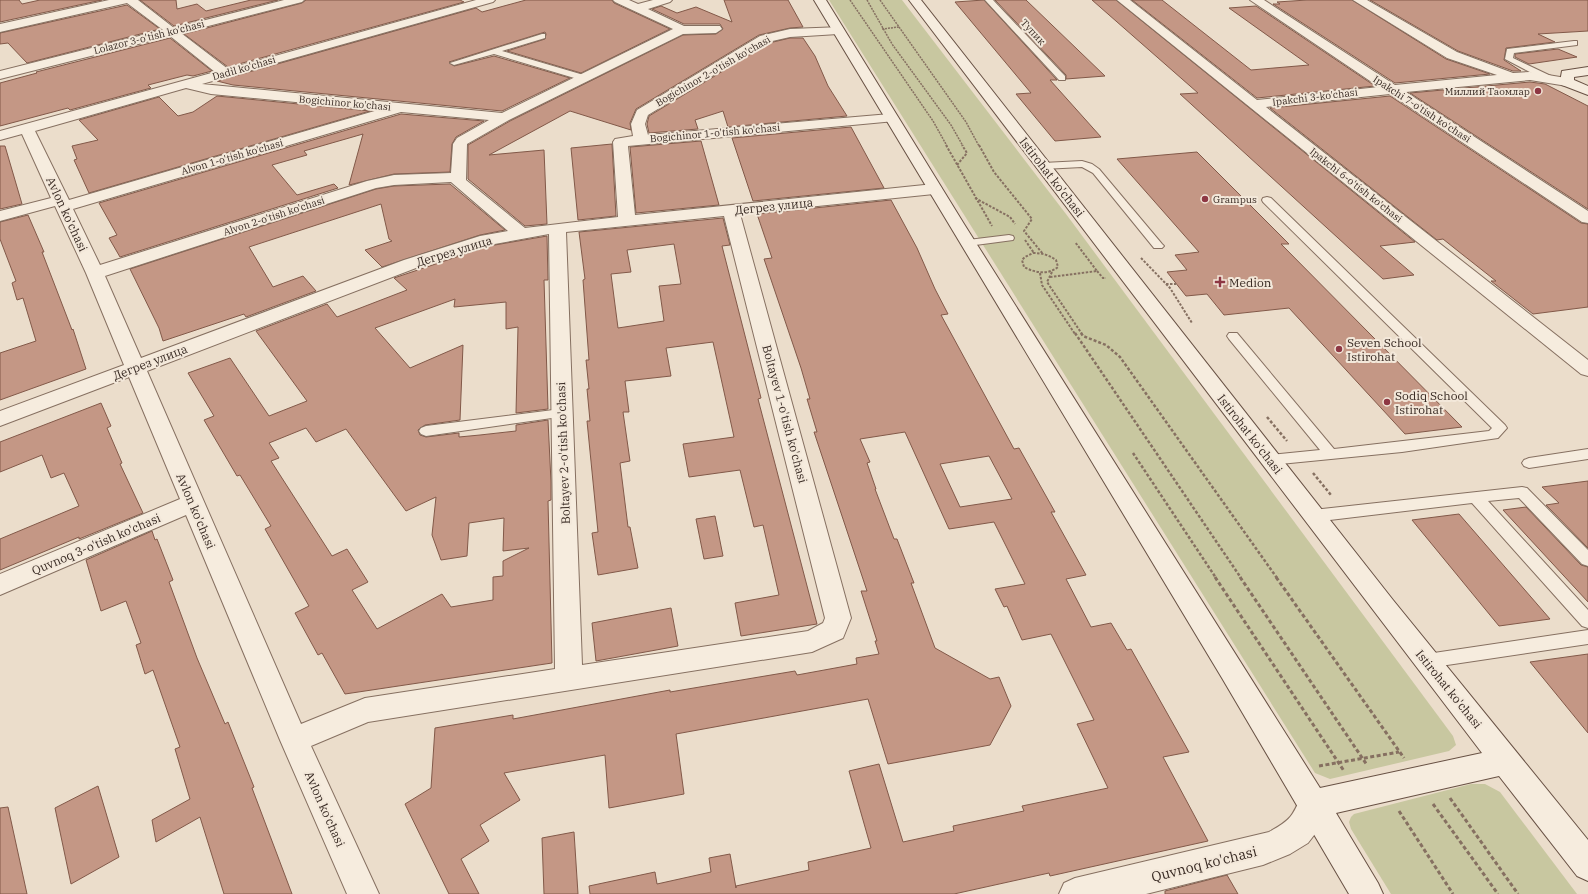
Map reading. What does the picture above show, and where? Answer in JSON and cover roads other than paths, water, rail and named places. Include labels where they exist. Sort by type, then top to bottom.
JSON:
[{"type":"street","points":[[0,28],[124,0]]},
{"type":"street","points":[[131,0],[225,73]]},
{"type":"street","name":"Lolazor 3-o'tish ko'chasi","points":[[0,75],[298,0]]},
{"type":"street","name":"Dadil ko'chasi","points":[[0,136],[489,0]]},
{"type":"street","points":[[619,0],[677,26],[681,30]]},
{"type":"street","points":[[637,8],[666,0]]},
{"type":"street","points":[[820,0],[890,118],[1367,894]]},
{"type":"street","name":"Istirohat ko'chasi","points":[[915,0],[1426,661],[1588,865]]},
{"type":"street","name":"Ipakchi 6-o'tish ko'chasi","points":[[1123,0],[1588,370]]},
{"type":"street","name":"Ipakchi 7-o'tish ko'chasi","points":[[1256,0],[1588,218]]},
{"type":"street","points":[[1359,0],[1446,52],[1514,77]]},
{"type":"street","points":[[520,233],[462,186],[457,177],[462,141],[504,117],[681,30],[716,29]]},
{"type":"street","name":"Bogichinor 2-o'tish ko'chasi","points":[[641,139],[638,124],[642,113],[764,39],[790,33],[838,30]]},
{"type":"street","points":[[1567,82],[1567,74],[1588,71]]},
{"type":"street","name":"Ipakchi 3-ko'chasi","points":[[1254,104],[1514,77],[1530,76],[1567,82]]},
{"type":"street","points":[[1567,82],[1588,76]]},
{"type":"street","points":[[1567,82],[1588,91]]},
{"type":"street","name":"Bogichinor ko'chasi","points":[[186,85],[210,90],[504,117]]},
{"type":"street","name":"Alvon 1-o'tish ko'chasi","points":[[0,216],[63,203],[399,108]]},
{"type":"street","name":"Bogichinor 1-o'tish ko'chasi","points":[[627,221],[620,143],[623,141],[890,118]]},
{"type":"street","name":"Avlon ko'chasi","points":[[28,129],[95,274],[294,740],[363,894]]},
{"type":"street","name":"Alvon 2-o'tish ko'chasi","points":[[95,274],[373,184],[394,180],[457,177]]},
{"type":"street","name":"Дегрез улица","points":[[0,419],[448,251],[486,240],[520,233],[557,228],[934,189]]},
{"type":"street","name":"Boltayev 1-o'tish ko'chasi","points":[[569,677],[812,641],[834,630],[838,618],[731,210]]},
{"type":"street","name":"Boltayev 2-o'tish ko'chasi","points":[[557,228],[569,677]]},
{"type":"street","name":"Quvnoq 3-o'tish ko'chasi","points":[[0,585],[192,503]]},
{"type":"street","points":[[294,740],[365,710],[569,677]]},
{"type":"street","points":[[1313,804],[1506,761]]},
{"type":"street","name":"Quvnoq ko'chasi","points":[[1074,894],[1173,872],[1264,849],[1287,839],[1302,828],[1310,818],[1313,804]]},
{"type":"lane","name":"Тупик","points":[[989,0],[1062,78]]},
{"type":"lane","points":[[454,63],[542,36]]},
{"type":"lane","points":[[1550,79],[1509,59],[1510,51],[1574,43]]},
{"type":"lane","points":[[494,51],[584,78]]},
{"type":"lane","points":[[1043,166],[1089,166],[1096,171],[1158,246]]},
{"type":"lane","points":[[1267,200],[1500,428],[1493,435],[1270,460]]},
{"type":"lane","points":[[968,243],[1004,239]]},
{"type":"lane","points":[[1233,336],[1331,454]]},
{"type":"lane","points":[[426,431],[561,413]]},
{"type":"lane","points":[[1529,463],[1588,454]]},
{"type":"lane","points":[[1314,516],[1522,492],[1588,560]]},
{"type":"lane","points":[[1475,498],[1588,621]]},
{"type":"lane","points":[[1426,661],[1588,636]]},
{"type":"place","name":"Миллий Таомлар","points":[[1538,91]]},
{"type":"place","name":"Grampus","points":[[1205,199]]},
{"type":"place","name":"Medion","points":[[1220,282]]},
{"type":"place","name":"Seven School Istirohat","points":[[1339,349]]},
{"type":"place","name":"Sodiq School Istirohat","points":[[1387,402]]}]
